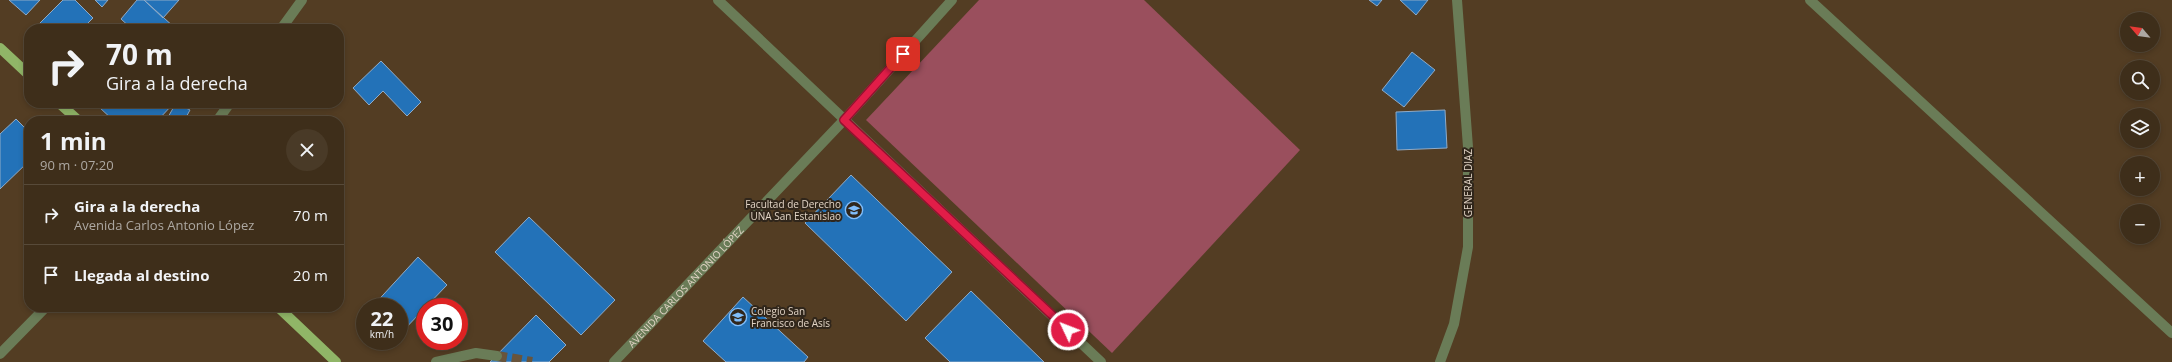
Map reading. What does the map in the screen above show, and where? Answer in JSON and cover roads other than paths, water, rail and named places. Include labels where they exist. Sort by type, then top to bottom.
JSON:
[{"type":"main road","points":[[0,48],[24,70]]},
{"type":"main road","points":[[65,108],[73,116]]},
{"type":"main road","points":[[283,312],[336,362]]},
{"type":"street","points":[[285,24],[302,0]]},
{"type":"street","points":[[718,0],[1101,362]]},
{"type":"street","name":"AVENIDA CARLOS ANTONIO LÓPEZ","points":[[614,362],[844,120],[952,0]]},
{"type":"street","name":"GENERAL DIAZ","points":[[1440,362],[1454,324],[1468,247],[1468,147],[1457,0]]},
{"type":"street","points":[[1810,0],[2172,333]]},
{"type":"street","points":[[0,354],[41,312]]},
{"type":"street","points":[[436,362],[476,353],[497,356]]},
{"type":"tunnel","points":[[497,356],[532,362]]},
{"type":"place","name":"Facultad de Derecho UNA San Estanislao","points":[[854,210]]},
{"type":"place","name":"Colegio San Francisco de Asís","points":[[738,317]]}]
